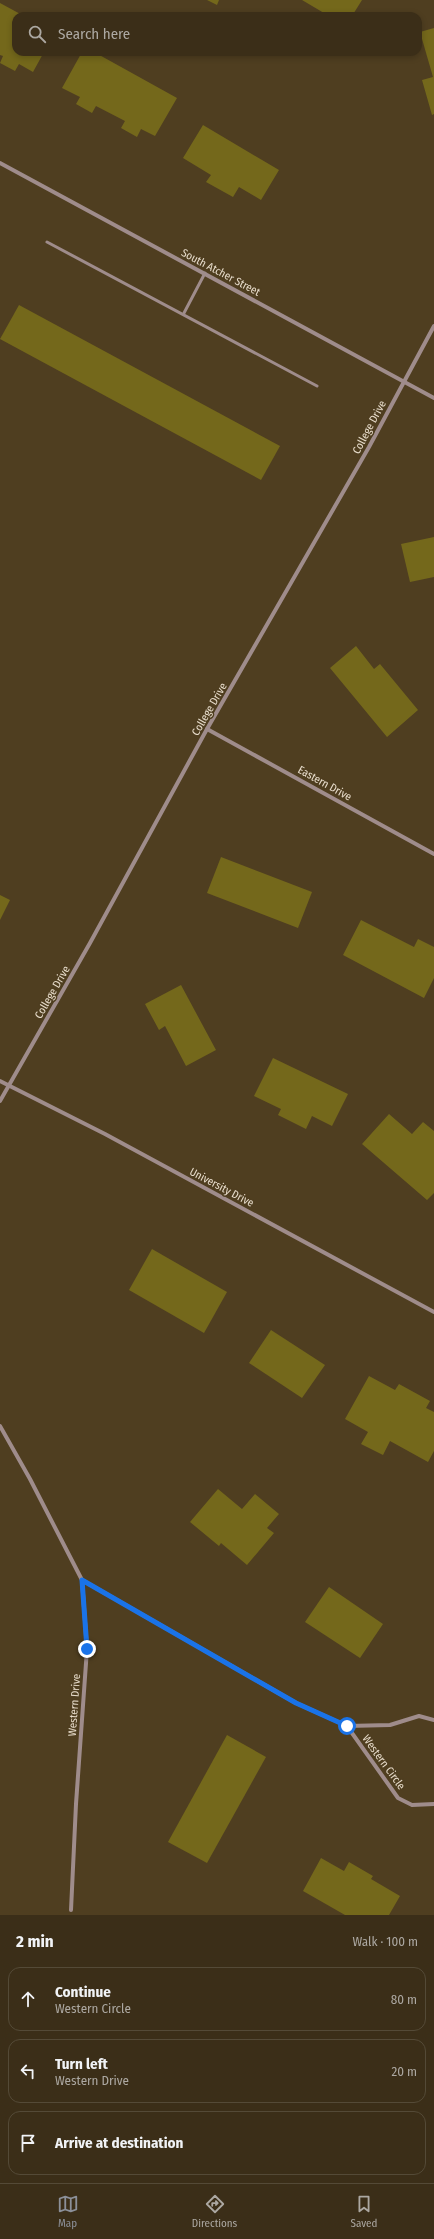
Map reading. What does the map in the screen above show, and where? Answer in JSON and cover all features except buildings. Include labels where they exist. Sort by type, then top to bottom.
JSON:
[{"type":"street","name":"South Atcher Street","points":[[0,163],[434,398]]},
{"type":"street","name":"College Drive","points":[[0,1101],[90,943],[207,729],[369,447],[434,326]]},
{"type":"street","name":"Eastern Drive","points":[[207,729],[434,854]]},
{"type":"street","name":"University Drive","points":[[0,1081],[104,1134],[434,1312]]},
{"type":"street","name":"Western Drive","points":[[0,1426],[30,1479],[82,1580],[87,1649],[76,1804],[72,1910]]},
{"type":"street","name":"Western Circle","points":[[82,1580],[296,1703],[347,1726],[390,1725],[419,1716],[434,1720]]},
{"type":"street","name":"Western Circle","points":[[347,1726],[398,1798],[412,1805],[434,1804]]},
{"type":"lane","points":[[47,242],[184,313],[317,386]]},
{"type":"lane","points":[[184,313],[205,273]]},
{"type":"route","points":[[87,1649],[82,1580],[296,1703],[347,1726]]}]
